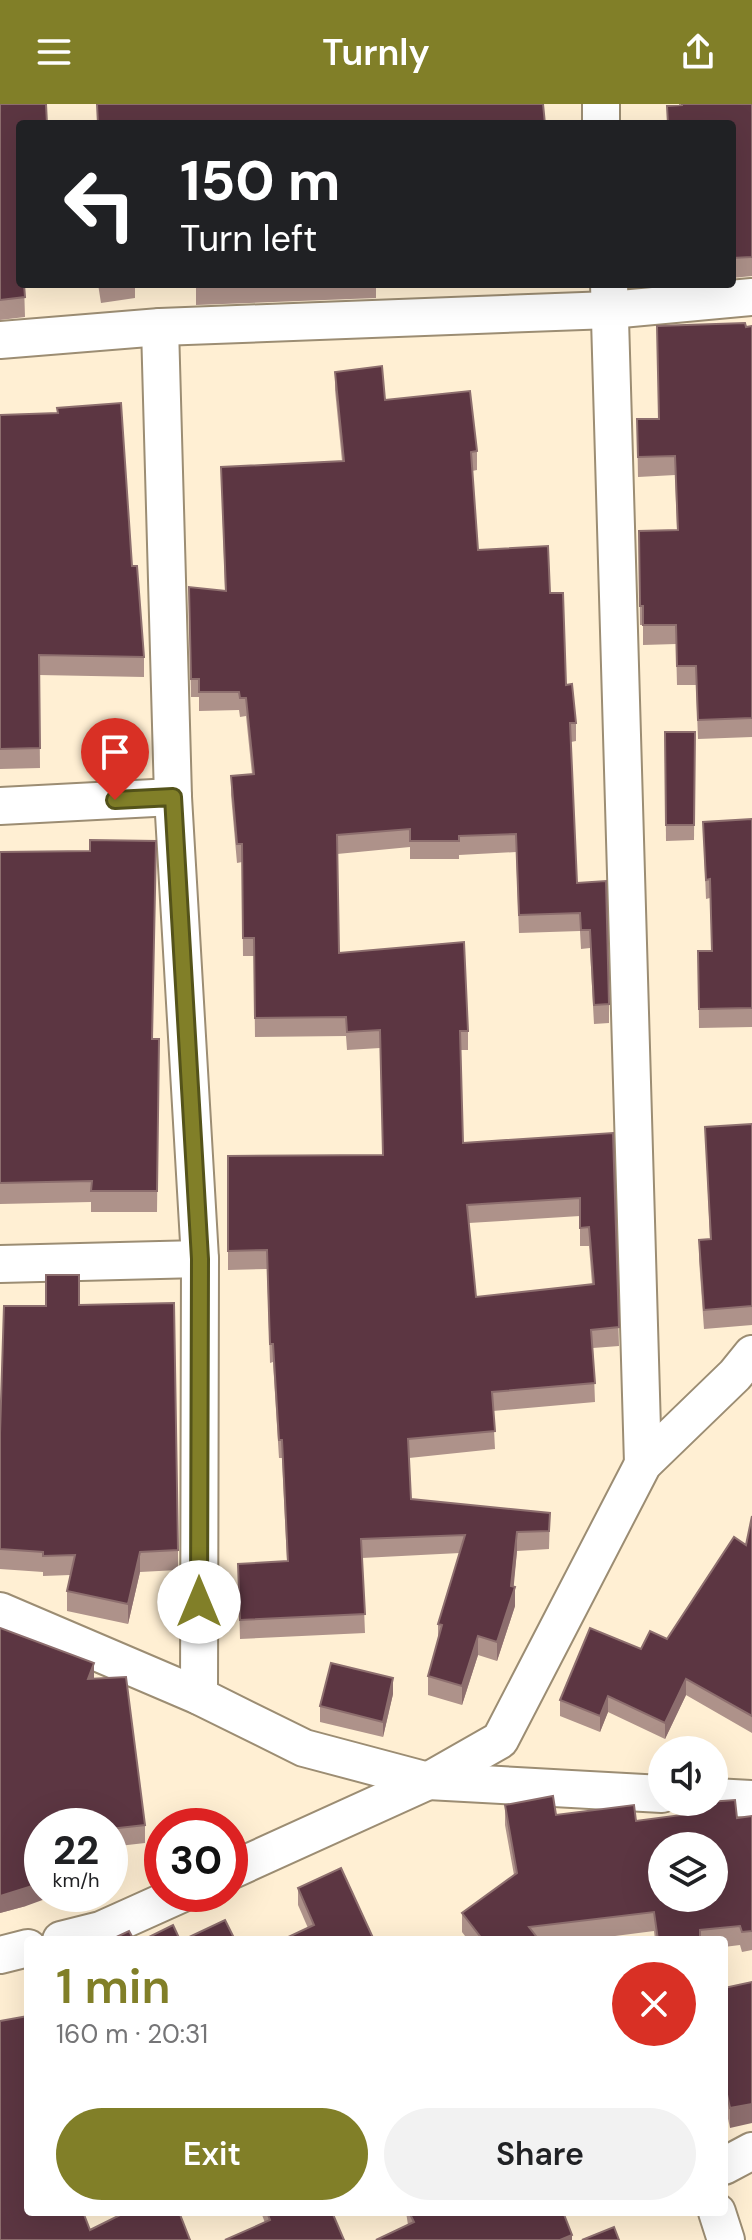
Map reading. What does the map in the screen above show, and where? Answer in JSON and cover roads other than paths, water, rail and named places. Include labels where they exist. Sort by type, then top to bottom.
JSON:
[{"type":"street","points":[[0,340],[609,297],[752,297]]},
{"type":"street","points":[[609,297],[643,1464]]},
{"type":"street","points":[[160,327],[173,797],[200,1259],[199,1696]]},
{"type":"street","points":[[0,806],[173,797]]},
{"type":"street","points":[[0,1264],[200,1259]]},
{"type":"street","points":[[248,1863],[428,1781],[500,1740],[643,1464],[735,1375],[752,1354]]},
{"type":"street","points":[[0,1611],[199,1696],[304,1748],[428,1781],[648,1793]]},
{"type":"street","points":[[728,1798],[752,1799]]},
{"type":"street","points":[[77,1936],[101,1930],[144,1911]]},
{"type":"street","points":[[0,1955],[24,1949]]},
{"type":"street","points":[[728,2164],[752,2151]]},
{"type":"street","points":[[718,2216],[726,2240]]}]
